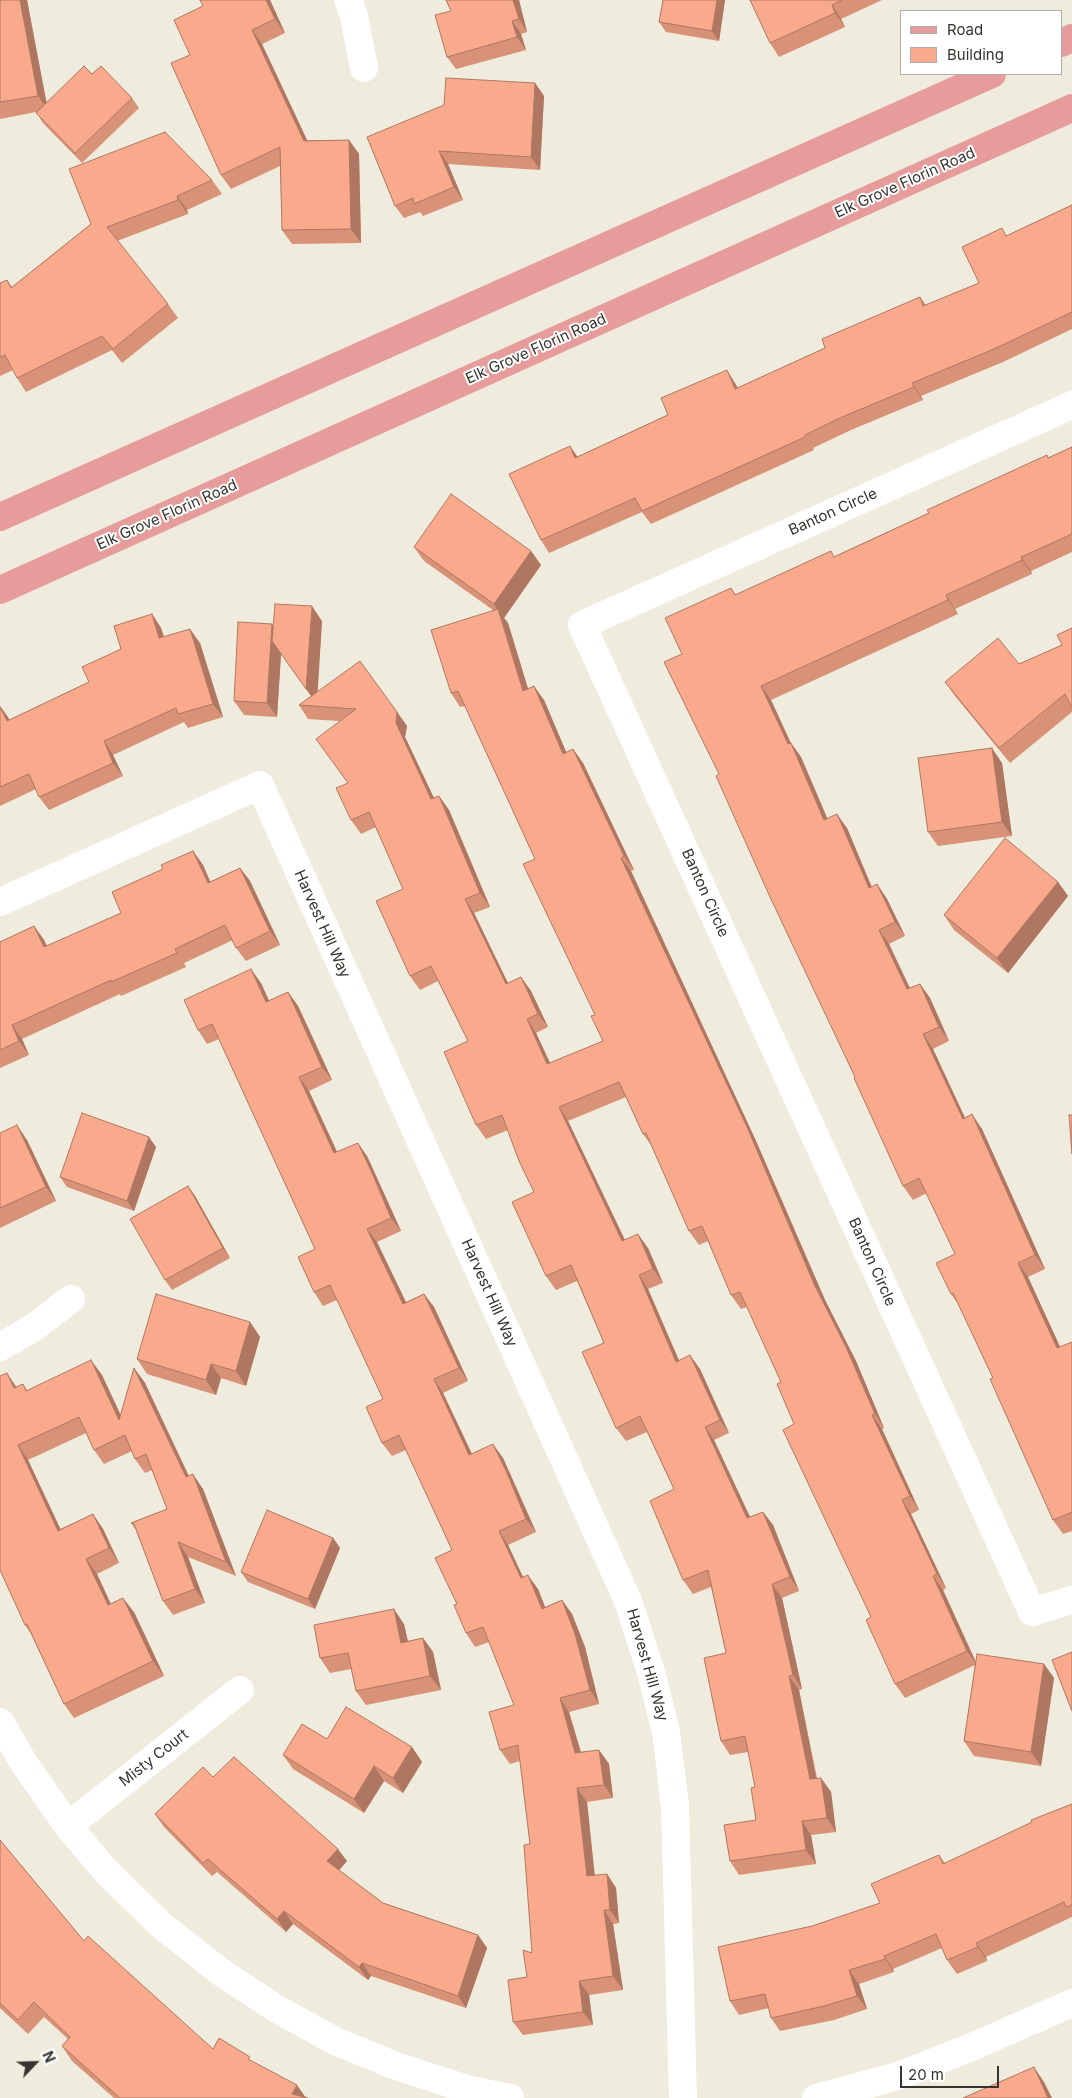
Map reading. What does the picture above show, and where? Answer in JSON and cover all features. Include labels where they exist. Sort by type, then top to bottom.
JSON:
[{"type":"main road","points":[[0,516],[990,75]]},
{"type":"main road","name":"Elk Grove Florin Road","points":[[0,590],[1072,108]]},
{"type":"street","points":[[348,0],[354,16],[364,68]]},
{"type":"street","name":"Banton Circle","points":[[1072,405],[582,625],[1032,1612],[1072,1600]]},
{"type":"street","name":"Harvest Hill Way","points":[[0,902],[260,785],[628,1602],[651,1672],[666,1732],[675,1806],[683,2098]]},
{"type":"street","points":[[0,1347],[33,1328],[71,1299]]},
{"type":"street","name":"Misty Court","points":[[68,1826],[240,1690]]},
{"type":"street","points":[[0,1722],[25,1765],[68,1826],[105,1870],[161,1925],[222,1973],[277,2009],[335,2041],[396,2066],[470,2090],[510,2098]]},
{"type":"street","points":[[816,2098],[898,2076],[967,2049],[1072,2003]]},
{"type":"building","points":[[0,0],[20,0],[38,96],[0,102]]},
{"type":"building","points":[[200,0],[266,0],[275,19],[252,30],[304,141],[349,140],[351,229],[282,230],[280,147],[221,175],[171,63],[190,55],[174,20],[203,6]]},
{"type":"building","points":[[446,0],[513,0],[519,19],[512,21],[517,37],[447,57],[435,15],[451,11]]},
{"type":"building","points":[[663,0],[717,0],[712,31],[659,22]]},
{"type":"building","points":[[750,0],[842,0],[832,5],[835,13],[770,43]]},
{"type":"building","points":[[84,66],[92,74],[101,66],[132,98],[75,153],[36,113]]},
{"type":"building","points":[[446,78],[535,83],[531,157],[439,151],[454,187],[414,204],[413,198],[395,206],[367,137],[444,105]]},
{"type":"building","points":[[165,132],[212,180],[177,196],[178,200],[107,227],[168,304],[113,349],[102,336],[17,378],[5,355],[0,357],[0,283],[7,280],[11,288],[91,224],[69,169]]},
{"type":"building","points":[[1072,205],[1072,312],[994,349],[912,383],[914,387],[842,417],[805,435],[805,437],[642,511],[635,498],[541,540],[509,474],[570,446],[575,458],[668,415],[661,398],[727,370],[735,389],[825,348],[822,339],[920,297],[923,306],[979,283],[962,247],[1002,228],[1006,236]]},
{"type":"building","points":[[1072,447],[1072,534],[1021,557],[1022,560],[946,595],[948,600],[761,686],[788,744],[791,743],[824,820],[837,814],[869,888],[877,884],[895,922],[879,930],[907,989],[920,984],[939,1027],[923,1034],[963,1119],[972,1114],[1035,1255],[1018,1263],[1057,1348],[1072,1342],[1072,1512],[1053,1520],[990,1379],[993,1378],[953,1293],[951,1294],[936,1263],[955,1254],[919,1178],[903,1186],[855,1077],[770,897],[716,776],[719,774],[664,662],[682,654],[665,618],[731,588],[735,595],[831,551],[834,557],[929,513],[927,510],[1047,455],[1048,458]]},
{"type":"building","points":[[451,494],[531,551],[494,604],[414,547]]},
{"type":"building","points":[[275,604],[312,606],[306,689],[272,641]]},
{"type":"building","points":[[498,609],[523,691],[534,686],[563,754],[573,749],[624,856],[621,858],[747,1127],[815,1286],[846,1347],[875,1414],[872,1415],[910,1496],[902,1500],[937,1574],[933,1576],[967,1651],[895,1684],[866,1620],[871,1617],[783,1430],[794,1424],[777,1384],[781,1382],[740,1292],[731,1295],[702,1226],[689,1231],[646,1133],[643,1134],[619,1082],[559,1107],[622,1241],[638,1234],[653,1269],[639,1275],[676,1362],[690,1355],[720,1420],[705,1427],[747,1518],[763,1512],[790,1577],[772,1584],[793,1675],[789,1676],[810,1779],[821,1778],[827,1818],[802,1821],[806,1850],[730,1861],[724,1825],[756,1820],[751,1788],[755,1787],[745,1736],[721,1741],[704,1658],[726,1653],[708,1570],[683,1580],[650,1501],[674,1489],[640,1416],[616,1428],[582,1352],[604,1343],[571,1265],[546,1276],[512,1202],[534,1192],[519,1161],[502,1115],[476,1125],[444,1052],[468,1041],[431,966],[410,976],[376,901],[403,889],[369,812],[351,820],[336,788],[348,783],[316,739],[356,709],[299,705],[360,661],[397,712],[396,723],[431,799],[439,796],[480,893],[465,899],[506,984],[521,977],[538,1014],[527,1019],[547,1064],[603,1041],[591,1016],[595,1015],[523,864],[535,859],[458,691],[451,693],[431,630]]},
{"type":"building","points":[[152,614],[159,638],[190,629],[213,704],[178,714],[176,708],[104,741],[113,763],[39,797],[29,774],[0,787],[0,707],[7,721],[89,682],[82,667],[121,649],[114,626]]},
{"type":"building","points":[[238,622],[272,624],[267,703],[234,701]]},
{"type":"building","points":[[1072,628],[1072,708],[1065,694],[999,748],[945,682],[998,638],[1019,664],[1062,645],[1057,635]]},
{"type":"building","points":[[992,748],[1002,822],[928,832],[918,758]]},
{"type":"building","points":[[1005,838],[1058,882],[997,958],[944,915]]},
{"type":"building","points":[[193,851],[208,883],[240,868],[270,931],[236,948],[225,925],[175,949],[177,953],[111,982],[111,980],[12,1025],[19,1041],[0,1050],[0,942],[34,926],[44,947],[121,913],[112,892],[163,869],[161,865]]},
{"type":"building","points":[[251,969],[266,1002],[288,992],[322,1067],[299,1077],[334,1153],[358,1143],[373,1175],[391,1218],[367,1229],[403,1304],[424,1294],[459,1368],[434,1379],[469,1455],[493,1444],[507,1473],[526,1519],[499,1531],[521,1578],[528,1575],[542,1609],[562,1600],[575,1634],[590,1690],[560,1698],[575,1753],[599,1750],[604,1785],[577,1788],[587,1876],[607,1874],[610,1910],[604,1910],[613,1976],[579,1981],[583,2012],[513,2022],[508,1980],[527,1977],[523,1950],[532,1953],[524,1845],[530,1844],[518,1745],[500,1750],[489,1712],[514,1705],[483,1627],[466,1633],[454,1605],[457,1604],[435,1558],[452,1550],[399,1435],[382,1443],[366,1407],[383,1399],[330,1285],[314,1292],[298,1257],[315,1249],[212,1024],[198,1030],[184,1000]]},
{"type":"building","points":[[82,1113],[149,1137],[127,1201],[60,1177]]},
{"type":"building","points":[[1069,1115],[1072,1115],[1072,1154]]},
{"type":"building","points":[[17,1125],[46,1187],[0,1208],[0,1133]]},
{"type":"building","points":[[188,1186],[223,1248],[165,1280],[130,1219]]},
{"type":"building","points":[[156,1294],[250,1322],[236,1371],[211,1364],[206,1380],[137,1359]]},
{"type":"building","points":[[91,1360],[119,1420],[134,1368],[186,1477],[193,1474],[226,1562],[178,1542],[195,1589],[163,1601],[134,1524],[131,1523],[167,1509],[146,1454],[135,1459],[125,1435],[94,1450],[79,1417],[18,1445],[58,1531],[93,1514],[109,1548],[86,1559],[108,1605],[123,1598],[153,1661],[64,1704],[0,1570],[0,1376],[7,1373],[14,1388],[23,1384],[26,1391]]},
{"type":"building","points":[[267,1510],[333,1538],[308,1599],[241,1572]]},
{"type":"building","points":[[394,1609],[401,1643],[423,1638],[430,1676],[356,1691],[348,1653],[320,1658],[314,1625]]},
{"type":"building","points":[[1072,1652],[1072,1711],[1052,1660]]},
{"type":"building","points":[[977,1654],[1044,1664],[1031,1752],[964,1741]]},
{"type":"building","points":[[346,1707],[412,1747],[393,1778],[374,1766],[354,1799],[283,1755],[302,1724],[327,1739]]},
{"type":"building","points":[[234,1757],[338,1849],[327,1861],[383,1903],[478,1935],[458,1996],[362,1963],[359,1967],[284,1911],[277,1919],[208,1859],[203,1863],[155,1814],[203,1767],[213,1777]]},
{"type":"building","points":[[1072,1804],[1072,1905],[1066,1907],[1064,1902],[976,1943],[978,1947],[947,1960],[936,1934],[884,1956],[885,1959],[849,1970],[857,1996],[824,2006],[771,2018],[765,1994],[730,2001],[718,1947],[812,1926],[880,1903],[871,1884],[939,1855],[943,1864],[1032,1822],[1031,1820]]},
{"type":"building","points":[[0,1840],[84,1941],[88,1936],[213,2049],[219,2038],[250,2057],[248,2059],[297,2085],[292,2094],[308,2098],[120,2098],[62,2046],[70,2037],[34,2002],[18,2020],[0,2003]]},
{"type":"building","points":[[1034,2067],[1048,2098],[963,2098]]}]
